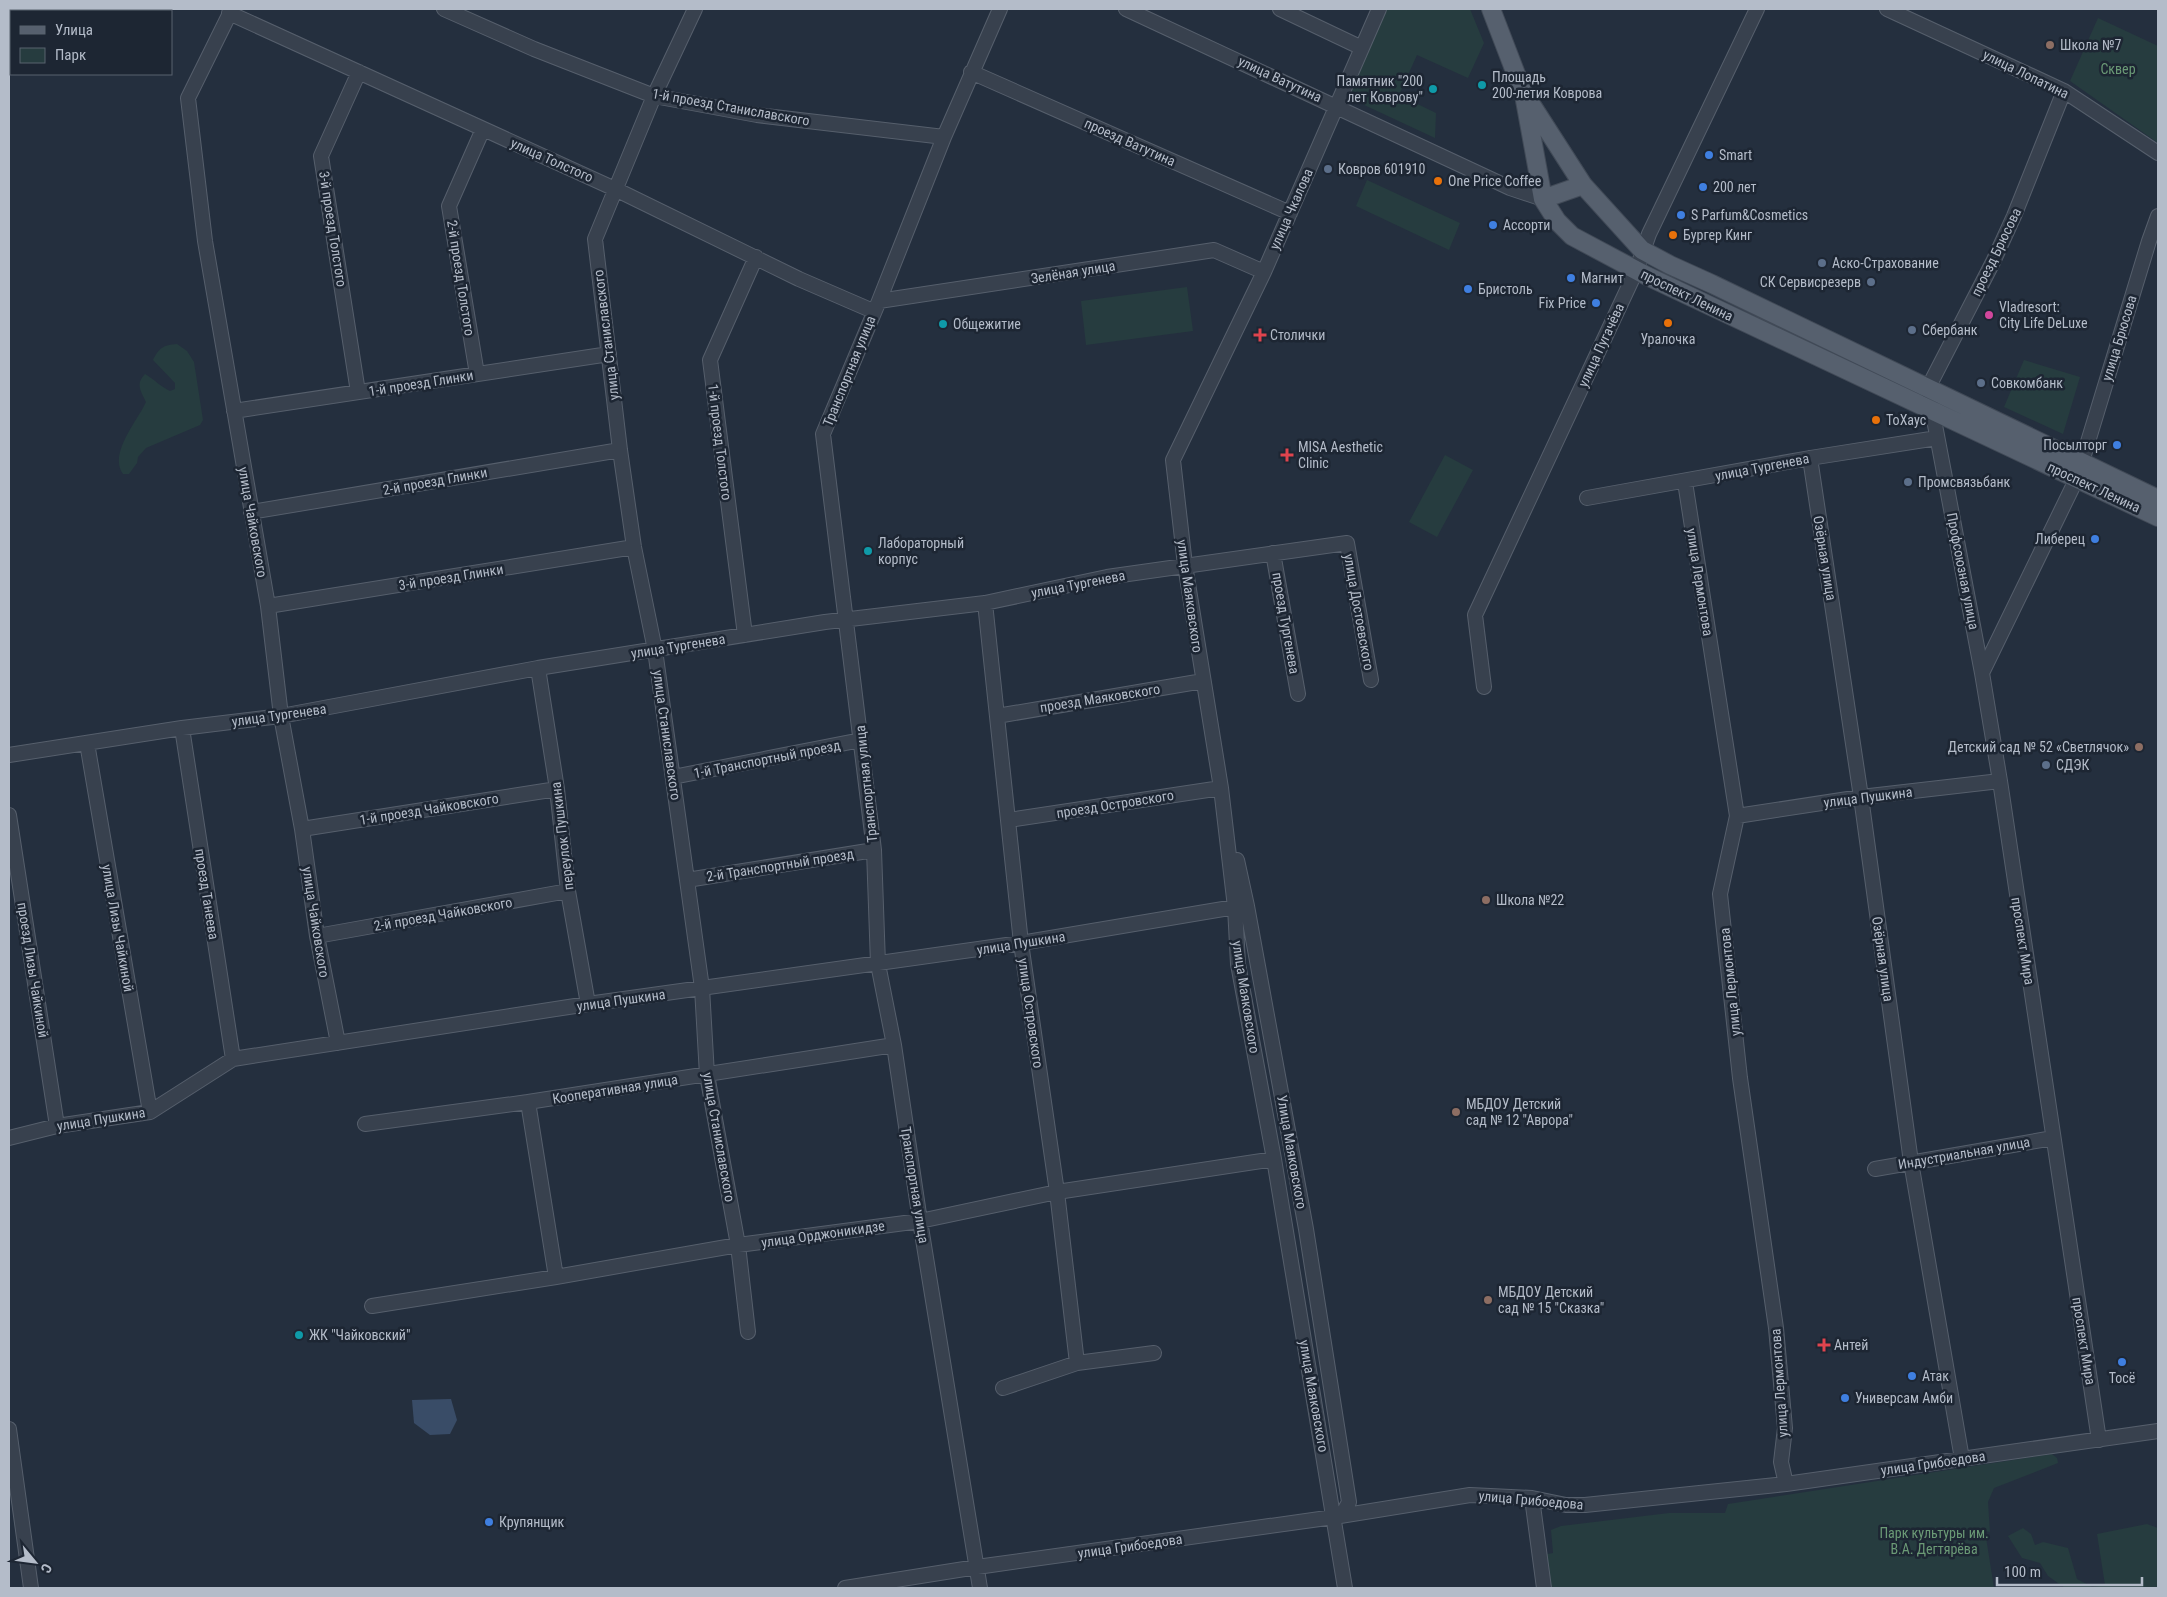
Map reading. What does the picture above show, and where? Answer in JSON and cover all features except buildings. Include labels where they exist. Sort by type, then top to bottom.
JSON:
[{"type":"main road","points":[[1491,9],[1524,95],[1543,198],[1583,186]]},
{"type":"main road","name":"проспект Ленина","points":[[1524,95],[1583,186],[1642,250],[1670,266],[2158,499]]},
{"type":"main road","name":"проспект Ленина","points":[[1543,198],[1557,220],[1572,236],[1636,271],[2158,517]]},
{"type":"street","name":"1-й проезд Станиславского","points":[[444,9],[534,49],[654,96],[757,114],[944,137]]},
{"type":"street","name":"улица Станиславского","points":[[696,9],[654,96],[595,239],[620,450],[634,547],[655,650],[688,880],[702,988],[707,1075],[738,1245],[748,1332]]},
{"type":"street","name":"Транспортная улица","points":[[980,1588],[920,1221],[894,1046],[878,964],[874,850],[823,434],[971,72],[1000,9]]},
{"type":"street","name":"улица Ватутина","points":[[1126,9],[1510,188],[1543,198]]},
{"type":"street","points":[[1280,9],[1362,48]]},
{"type":"street","name":"улица Чкалова","points":[[1199,408],[1264,272],[1379,9]]},
{"type":"street","name":"улица Пугачёва","points":[[1484,687],[1475,616],[1636,271],[1642,250],[1757,9]]},
{"type":"street","name":"улица Лопатина","points":[[1886,9],[2064,90],[2158,153]]},
{"type":"street","name":"улица Толстого","points":[[230,11],[615,189],[799,279],[876,306]]},
{"type":"street","name":"улица Чайковского","points":[[230,11],[188,98],[205,241],[268,606],[281,716],[338,1043]]},
{"type":"street","name":"3-й проезд Толстого","points":[[358,392],[322,156],[359,72]]},
{"type":"street","name":"проезд Ватутина","points":[[971,72],[1290,213]]},
{"type":"street","name":"проезд Брюсова","points":[[1928,388],[1993,262],[2014,216],[2064,90]]},
{"type":"street","name":"2-й проезд Толстого","points":[[477,374],[450,206],[483,129]]},
{"type":"street","name":"улица Брюсова","points":[[2081,461],[2154,242],[2158,216]]},
{"type":"street","name":"Зелёная улица","points":[[876,306],[1214,250],[1264,272]]},
{"type":"street","name":"1-й проезд Толстого","points":[[745,635],[710,360],[756,257]]},
{"type":"street","name":"1-й проезд Глинки","points":[[234,411],[609,354]]},
{"type":"street","points":[[1928,388],[1930,410]]},
{"type":"street","name":"улица Маяковского","points":[[1199,408],[1173,460],[1185,565],[1220,788]]},
{"type":"street","name":"Профсоюзная улица","points":[[1930,410],[1982,673]]},
{"type":"street","name":"улица Тургенева","points":[[1587,498],[1810,458],[1937,438]]},
{"type":"street","name":"2-й проезд Глинки","points":[[251,512],[620,450]]},
{"type":"street","name":"Озёрная улица","points":[[1810,458],[1861,797],[1911,1162],[1962,1459]]},
{"type":"street","points":[[1982,673],[2076,478],[2081,461]]},
{"type":"street","name":"улица Лермонтова","points":[[1684,482],[1737,816],[1720,894],[1740,1078],[1776,1328],[1785,1428],[1782,1462],[1786,1484]]},
{"type":"street","name":"улица Тургенева","points":[[9,755],[182,728],[281,716],[538,668],[847,620],[985,603],[1107,577],[1347,543]]},
{"type":"street","name":"улица Достоевского","points":[[1347,543],[1371,680]]},
{"type":"street","name":"3-й проезд Глинки","points":[[268,606],[634,547]]},
{"type":"street","name":"проезд Тургенева","points":[[1273,553],[1298,694]]},
{"type":"street","name":"улица Островского","points":[[985,603],[1021,943],[1057,1192],[1076,1363]]},
{"type":"street","name":"переулок Пушкина","points":[[538,668],[557,789],[568,891],[588,1004]]},
{"type":"street","name":"проспект Мира","points":[[1982,673],[2000,781],[2099,1440]]},
{"type":"street","name":"проезд Маяковского","points":[[997,716],[1203,681]]},
{"type":"street","name":"проезд Танеева","points":[[182,728],[233,1060]]},
{"type":"street","name":"1-й Транспортный проезд","points":[[672,777],[861,740]]},
{"type":"street","name":"улица Лизы Чайкиной","points":[[87,743],[150,1112]]},
{"type":"street","name":"улица Пушкина","points":[[1737,816],[1861,797],[2000,781]]},
{"type":"street","name":"проезд Островского","points":[[1009,820],[1220,788]]},
{"type":"street","name":"Улица Маяковского","points":[[1220,788],[1241,906],[1306,1229],[1349,1502],[1338,1516]]},
{"type":"street","name":"1-й проезд Чайковского","points":[[302,829],[557,789]]},
{"type":"street","name":"проезд Лизы Чайкиной","points":[[9,815],[57,1126]]},
{"type":"street","name":"2-й Транспортный проезд","points":[[688,880],[874,850]]},
{"type":"street","name":"2-й проезд Чайковского","points":[[318,936],[568,891]]},
{"type":"street","name":"улица Маяковского","points":[[1241,906],[1238,964],[1338,1516],[1344,1588]]},
{"type":"street","name":"улица Пушкина","points":[[9,1138],[57,1126],[150,1112],[233,1060],[588,1004],[1021,943],[1241,906]]},
{"type":"street","name":"Кооперативная улица","points":[[365,1124],[528,1102],[894,1046]]},
{"type":"street","points":[[528,1102],[556,1277]]},
{"type":"street","name":"Индустриальная улица","points":[[1875,1168],[2053,1138]]},
{"type":"street","name":"улица Орджоникидзе","points":[[372,1306],[556,1277],[738,1245],[920,1221],[1057,1192],[1274,1159]]},
{"type":"street","points":[[1003,1388],[1076,1363],[1154,1353]]},
{"type":"street","points":[[9,1429],[31,1588]]},
{"type":"street","name":"улица Грибоедова","points":[[845,1588],[1470,1495],[1532,1498],[1566,1505],[1584,1506],[1786,1484],[2158,1431]]},
{"type":"street","points":[[1532,1498],[1544,1588]]},
{"type":"green space","points":[[1387,9],[1470,9],[1484,43],[1468,78],[1417,55],[1399,95],[1436,113],[1435,138],[1347,97]]},
{"type":"green space","name":"Сквер","points":[[2098,18],[2158,46],[2158,143],[2070,81]]},
{"type":"green space","points":[[1367,180],[1460,223],[1449,250],[1356,206]]},
{"type":"green space","points":[[1187,287],[1193,331],[1086,345],[1081,301]]},
{"type":"green space","points":[[177,344],[187,351],[194,362],[203,420],[200,425],[146,448],[138,457],[137,463],[129,474],[123,474],[119,466],[122,447],[146,402],[140,388],[140,381],[145,374],[170,391],[175,389],[175,383],[153,360],[162,348]]},
{"type":"green space","points":[[2024,360],[2080,377],[2063,434],[2004,407]]},
{"type":"green space","points":[[1445,455],[1473,470],[1437,537],[1409,522]]},
{"type":"green space","name":"Парк культуры им. В.А. Дегтярёва","points":[[2052,1454],[2057,1458],[2058,1463],[1994,1488],[1988,1502],[1990,1532],[1985,1531],[1994,1588],[1547,1588],[1542,1555],[1553,1553],[1551,1530],[1561,1526],[1669,1513],[1725,1513],[1728,1504]]},
{"type":"green space","points":[[2147,1524],[2158,1528],[2158,1588],[2065,1588],[2048,1576],[2040,1563],[2022,1558],[2008,1536],[2023,1528],[2031,1534],[2035,1545],[2043,1542],[2068,1548],[2077,1579],[2092,1587],[2105,1585],[2097,1534]]},
{"type":"water","points":[[451,1399],[457,1420],[450,1434],[430,1435],[414,1423],[412,1400]]},
{"type":"place","name":"Школа №7","points":[[2050,45]]},
{"type":"place","name":"Площадь 200-летия Коврова","points":[[1482,85]]},
{"type":"place","name":"Памятник \"200 лет Коврову\"","points":[[1433,89]]},
{"type":"place","name":"Smart","points":[[1709,155]]},
{"type":"place","name":"Ковров 601910","points":[[1328,169]]},
{"type":"place","name":"One Price Coffee","points":[[1438,181]]},
{"type":"place","name":"200 лет","points":[[1703,187]]},
{"type":"place","name":"S Parfum&Cosmetics","points":[[1681,215]]},
{"type":"place","name":"Ассорти","points":[[1493,225]]},
{"type":"place","name":"Бургер Кинг","points":[[1673,235]]},
{"type":"place","name":"Аско-Страхование","points":[[1822,263]]},
{"type":"place","name":"Магнит","points":[[1571,278]]},
{"type":"place","name":"СК Сервисрезерв","points":[[1871,282]]},
{"type":"place","name":"Бристоль","points":[[1468,289]]},
{"type":"place","name":"Fix Price","points":[[1596,303]]},
{"type":"place","name":"Vladresort: City Life DeLuxe","points":[[1989,315]]},
{"type":"place","name":"Уралочка","points":[[1668,323]]},
{"type":"place","name":"Общежитие","points":[[943,324]]},
{"type":"place","name":"Сбербанк","points":[[1912,330]]},
{"type":"place","name":"Столички","points":[[1260,335]]},
{"type":"place","name":"Совкомбанк","points":[[1981,383]]},
{"type":"place","name":"ТоХаус","points":[[1876,420]]},
{"type":"place","name":"Посылторг","points":[[2117,445]]},
{"type":"place","name":"MISA Aesthetic Clinic","points":[[1287,455]]},
{"type":"place","name":"Промсвязьбанк","points":[[1908,482]]},
{"type":"place","name":"Либерец","points":[[2095,539]]},
{"type":"place","name":"Лабораторный корпус","points":[[868,551]]},
{"type":"place","name":"Детский сад № 52 «Светлячок»","points":[[2139,747]]},
{"type":"place","name":"СДЭК","points":[[2046,765]]},
{"type":"place","name":"Школа №22","points":[[1486,900]]},
{"type":"place","name":"МБДОУ Детский сад № 12 \"Аврора\"","points":[[1456,1112]]},
{"type":"place","name":"МБДОУ Детский сад № 15 \"Сказка\"","points":[[1488,1300]]},
{"type":"place","name":"ЖК \"Чайковский\"","points":[[299,1335]]},
{"type":"place","name":"Антей","points":[[1824,1345]]},
{"type":"place","name":"Тосё","points":[[2122,1362]]},
{"type":"place","name":"Атак","points":[[1912,1376]]},
{"type":"place","name":"Универсам Амби","points":[[1845,1398]]},
{"type":"place","name":"Крупянщик","points":[[489,1522]]}]
